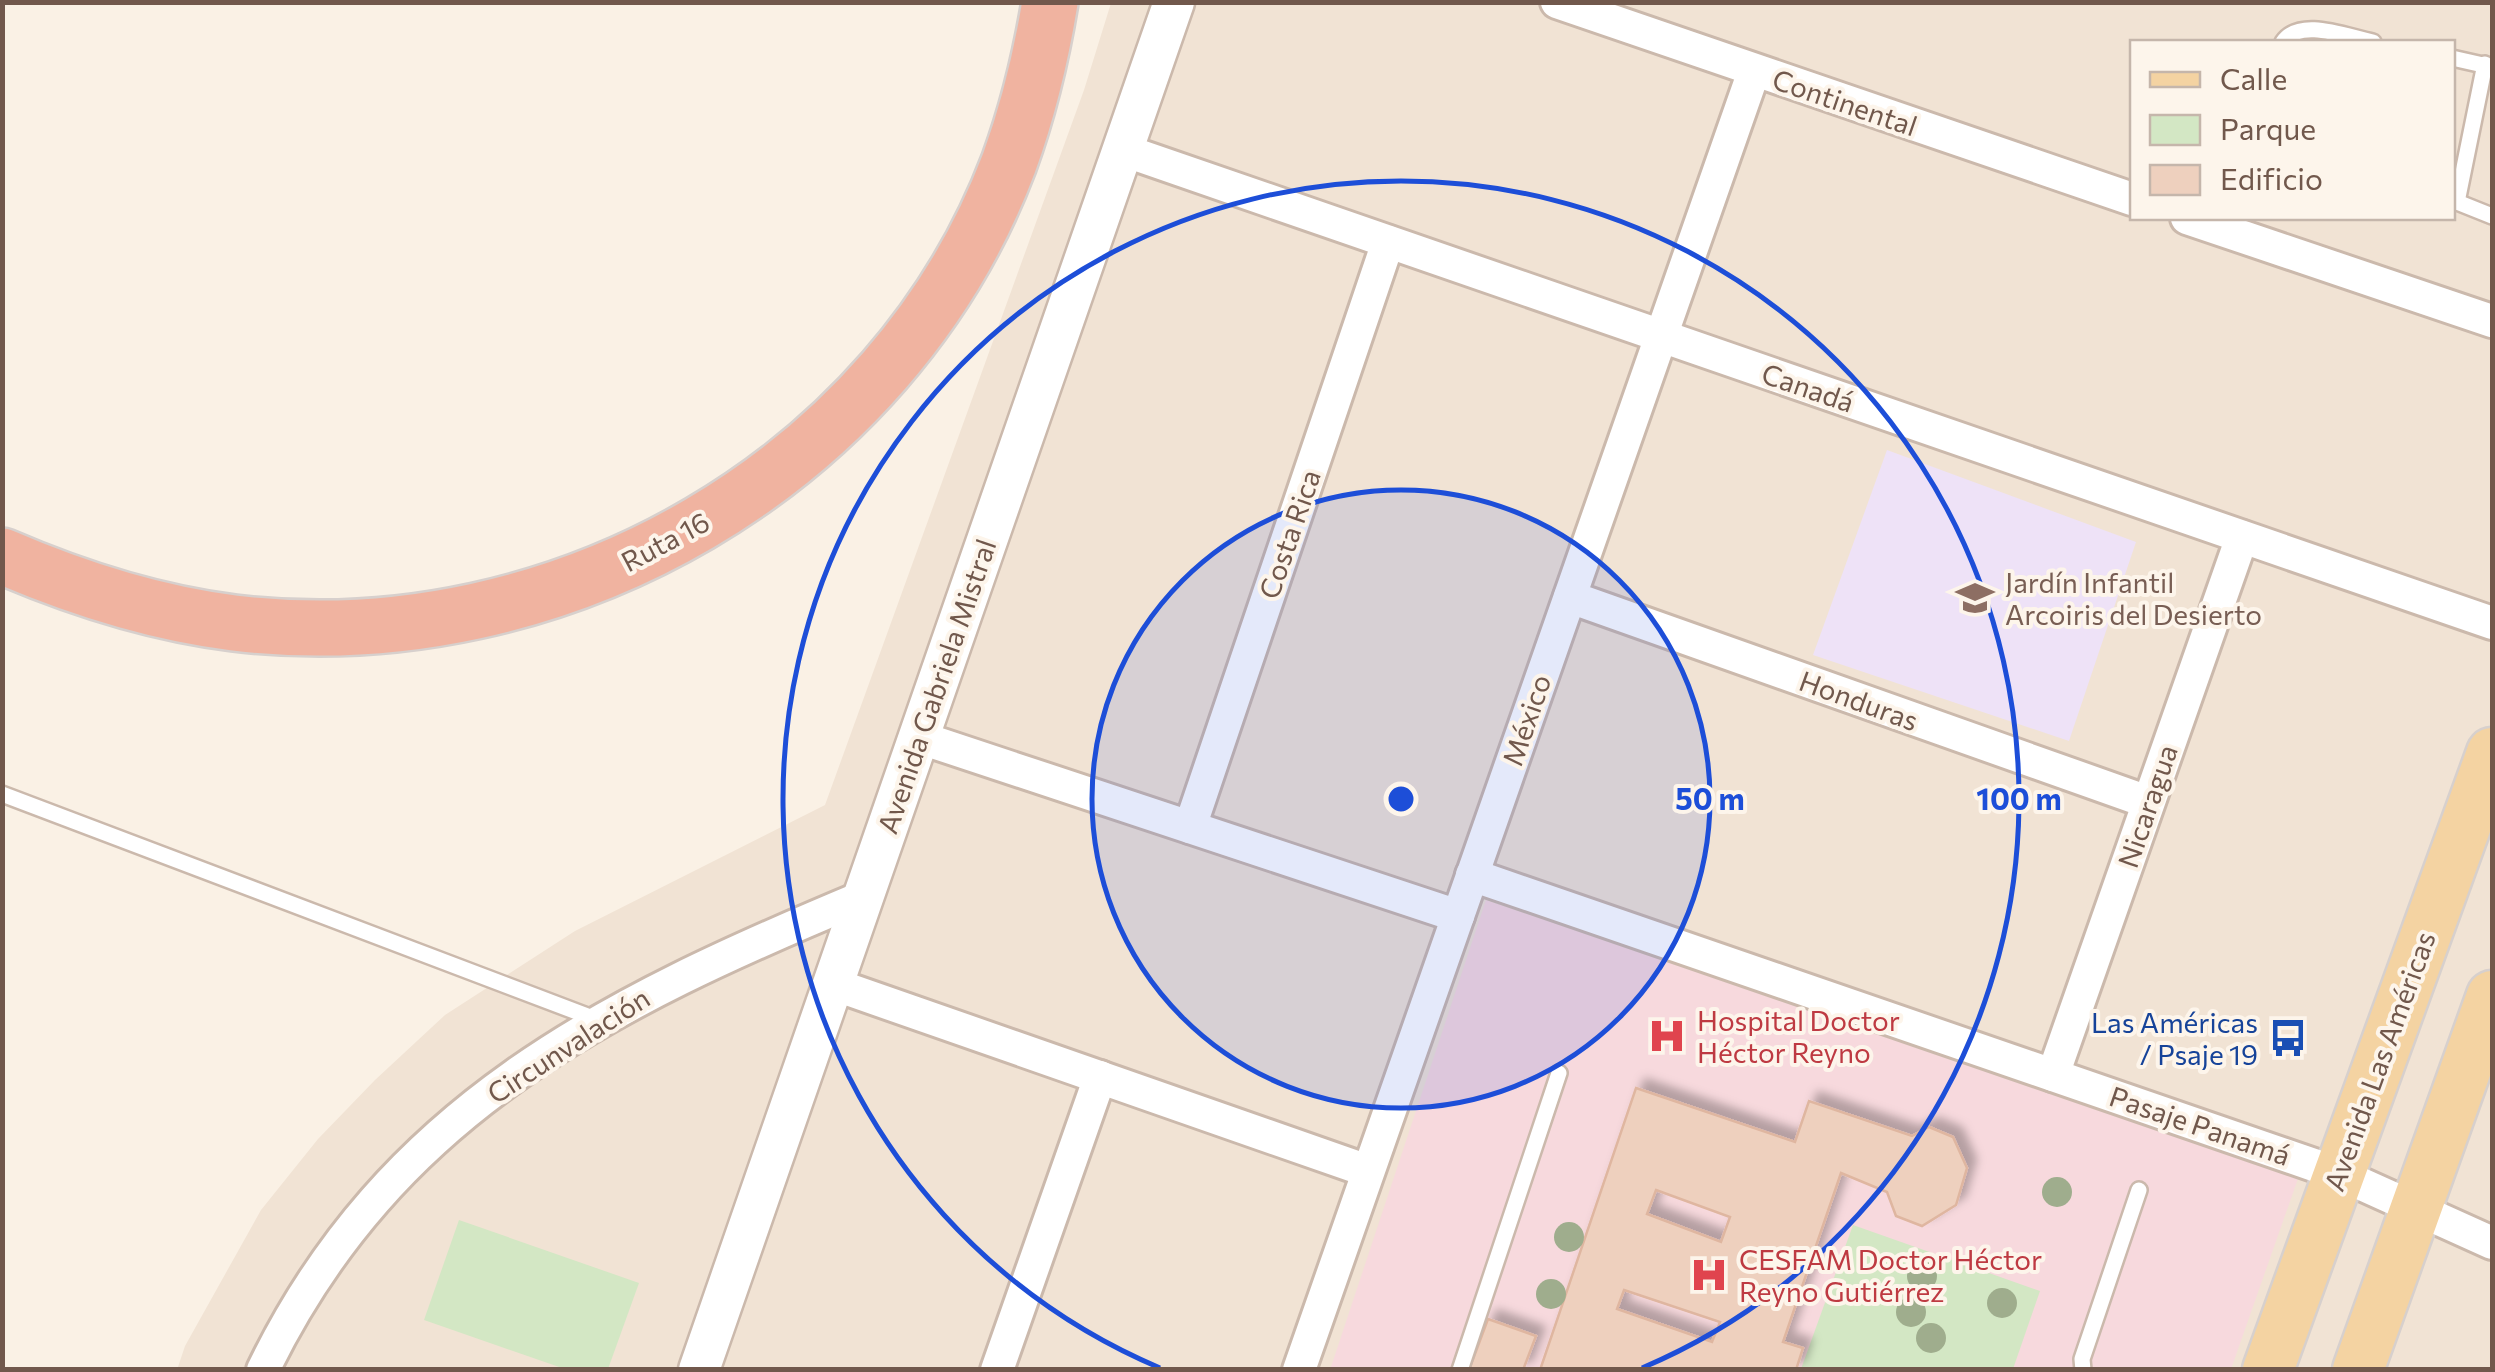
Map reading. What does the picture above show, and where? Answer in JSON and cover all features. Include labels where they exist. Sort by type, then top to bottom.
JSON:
[{"type":"highway","name":"Ruta 16","points":[[2,556],[108,596],[170,612],[250,624],[360,627],[422,622],[544,595],[664,545],[723,511],[778,471],[875,380],[916,329],[953,274],[1008,165],[1041,57],[1050,2]]},
{"type":"main road","name":"Avenida Las Américas","points":[[2268,1370],[2492,753]]},
{"type":"main road","points":[[2358,1370],[2492,996]]},
{"type":"street","name":"Avenida Gabriela Mistral","points":[[699,1370],[1174,2]]},
{"type":"street","name":"Continental","points":[[1558,2],[2130,198]]},
{"type":"street","name":"México","points":[[1298,1370],[1754,71]]},
{"type":"street","name":"Canadá","points":[[1123,150],[2492,624]]},
{"type":"street","points":[[2193,220],[2492,321]]},
{"type":"street","name":"Costa Rica","points":[[1190,827],[1388,242]]},
{"type":"street","name":"Nicaragua","points":[[2053,1075],[2242,537]]},
{"type":"street","name":"Honduras","points":[[1570,597],[2148,802]]},
{"type":"street","points":[[918,738],[1458,916]]},
{"type":"street","name":"Pasaje Panamá","points":[[1472,875],[2338,1172],[2492,1243]]},
{"type":"street","name":"Circunvalación","points":[[263,1370],[309,1290],[349,1233],[393,1180],[490,1092],[598,1020],[723,956],[864,897]]},
{"type":"street","points":[[833,984],[1368,1170]]},
{"type":"street","points":[[997,1370],[1100,1078]]},
{"type":"lane","points":[[2284,40],[2290,32],[2302,28],[2364,40]]},
{"type":"lane","points":[[2455,59],[2489,66],[2455,201],[2492,216]]},
{"type":"lane","points":[[2,794],[598,1020]]},
{"type":"lane","points":[[1460,1370],[1559,1073]]},
{"type":"lane","points":[[2083,1370],[2082,1360],[2138,1190]]},
{"type":"shaded area","points":[[1111,3],[2492,3],[2492,1369],[177,1370],[185,1346],[261,1210],[318,1139],[445,1015],[575,931],[825,805],[1084,90]]},
{"type":"shaded area","name":"Jardín Infantil Arcoiris del Desierto","points":[[1887,450],[2136,542],[2069,741],[1813,655]]},
{"type":"shaded area","name":"Hospital Doctor Héctor Reyno","points":[[1486,900],[2300,1173],[2231,1369],[1330,1370]]},
{"type":"green space","points":[[459,1220],[639,1283],[608,1369],[565,1369],[424,1320]]},
{"type":"green space","points":[[1853,1225],[2040,1291],[2013,1369],[1801,1369]]},
{"type":"building","points":[[1636,1088],[1795,1142],[1809,1101],[1912,1136],[1929,1127],[1953,1137],[1967,1168],[1956,1205],[1922,1226],[1896,1216],[1887,1192],[1841,1173],[1783,1342],[1803,1348],[1796,1370],[1540,1370]],"holes":[[[1656,1190],[1730,1217],[1721,1242],[1647,1214]],[[1624,1290],[1720,1322],[1712,1342],[1617,1309]]]},
{"type":"building","points":[[1488,1319],[1536,1336],[1523,1370],[1469,1370]]},
{"type":"place","name":"Jardín Infantil Arcoiris del Desierto","points":[[1975,598]]},
{"type":"place","name":"Hospital Doctor Héctor Reyno","points":[[1667,1036]]},
{"type":"place","name":"Las Américas / Psaje 19","points":[[2288,1038]]},
{"type":"place","name":"CESFAM Doctor Héctor Reyno Gutiérrez","points":[[1709,1275]]}]
